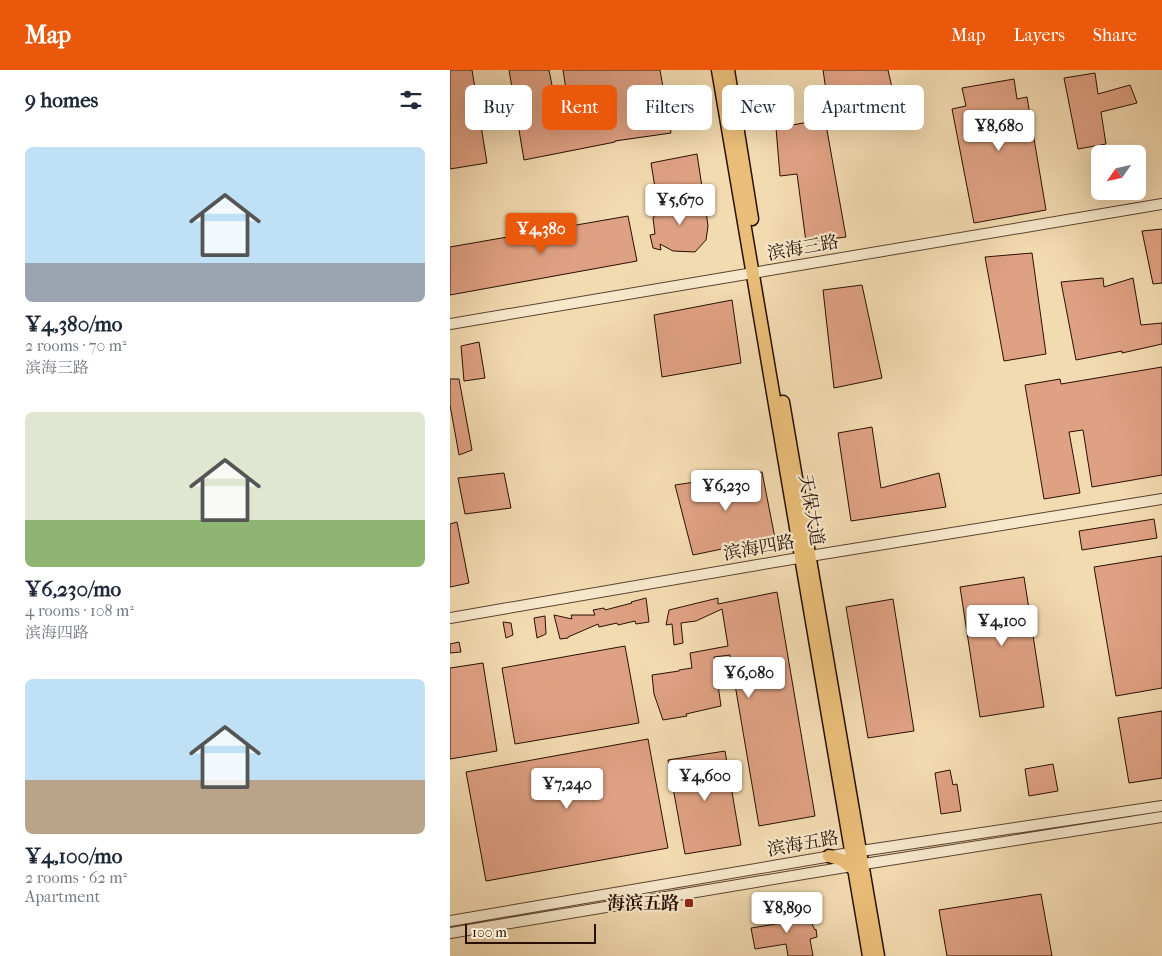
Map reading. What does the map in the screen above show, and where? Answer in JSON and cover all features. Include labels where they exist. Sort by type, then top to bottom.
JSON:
[{"type":"main road","name":"天保大道","points":[[718,70],[757,272],[806,557],[856,861],[857,887],[869,956]]},
{"type":"main road","name":"天保大道","points":[[728,70],[757,272]]},
{"type":"main road","points":[[830,863],[842,860],[856,861],[869,895],[878,956]]},
{"type":"street","name":"滨海三路","points":[[450,324],[1162,204]]},
{"type":"street","name":"滨海四路","points":[[450,618],[1162,499]]},
{"type":"street","name":"滨海五路","points":[[856,861],[1162,806]]},
{"type":"street","points":[[856,861],[1162,817]]},
{"type":"street","name":"滨海五路","points":[[450,922],[830,863]]},
{"type":"street","name":"滨海五路","points":[[450,933],[830,863]]},
{"type":"street","points":[[830,863],[852,878],[857,887]]},
{"type":"building","points":[[450,70],[472,70],[474,85],[465,85],[465,130],[482,130],[487,163],[450,169]]},
{"type":"building","points":[[509,70],[549,70],[552,85],[542,85],[542,130],[617,130],[617,85],[565,85],[563,70],[660,70],[663,85],[627,85],[627,130],[670,130],[671,133],[615,141],[524,160],[519,130],[532,130],[532,85],[512,85]]},
{"type":"building","points":[[823,70],[888,70],[891,85],[825,85]]},
{"type":"building","points":[[1095,73],[1098,94],[1130,85],[1137,103],[1101,112],[1106,144],[1091,145],[1091,147],[1078,149],[1064,78]]},
{"type":"building","points":[[1014,79],[1017,99],[1027,97],[1046,210],[974,223],[952,109],[966,106],[962,88]]},
{"type":"building","points":[[804,123],[804,130],[827,130],[846,237],[806,242],[797,174],[780,176],[776,130],[794,130],[794,125]]},
{"type":"building","points":[[697,154],[702,187],[656,194],[651,163]]},
{"type":"building","points":[[686,195],[706,211],[708,226],[706,240],[695,252],[673,251],[660,244],[661,250],[653,248],[650,235],[655,234],[653,218],[663,206]]},
{"type":"building","points":[[628,216],[637,261],[450,295],[450,247]]},
{"type":"building","points":[[1162,229],[1162,283],[1153,284],[1142,231]]},
{"type":"building","points":[[1032,253],[1046,354],[1004,361],[985,257]]},
{"type":"building","points":[[1103,278],[1104,287],[1133,278],[1141,325],[1162,323],[1162,344],[1122,353],[1122,351],[1076,360],[1061,282]]},
{"type":"building","points":[[862,285],[882,378],[834,388],[823,290]]},
{"type":"building","points":[[732,300],[741,363],[662,377],[654,315]]},
{"type":"building","points":[[479,342],[485,378],[464,381],[461,346]]},
{"type":"building","points":[[1162,367],[1162,475],[1092,487],[1083,430],[1069,432],[1080,493],[1044,499],[1025,385],[1060,379],[1061,384]]},
{"type":"building","points":[[450,379],[459,379],[472,450],[459,455],[450,405]]},
{"type":"building","points":[[872,427],[881,488],[939,473],[946,507],[851,521],[838,433]]},
{"type":"building","points":[[762,472],[775,538],[693,555],[675,485]]},
{"type":"building","points":[[504,473],[511,508],[465,514],[458,478]]},
{"type":"building","points":[[1154,519],[1157,538],[1082,550],[1079,531]]},
{"type":"building","points":[[457,522],[469,583],[450,587],[450,524]]},
{"type":"building","points":[[1162,556],[1162,688],[1116,696],[1094,567]]},
{"type":"building","points":[[1024,577],[1044,707],[980,717],[960,587]]},
{"type":"building","points":[[777,592],[815,816],[759,826],[730,655],[714,657],[721,706],[686,714],[687,716],[663,720],[654,694],[652,675],[692,668],[690,653],[728,646],[722,609],[696,621],[681,623],[683,643],[674,645],[672,624],[666,625],[669,610],[718,598],[718,604]]},
{"type":"building","points":[[646,598],[649,622],[636,624],[635,621],[599,627],[598,624],[568,638],[560,639],[554,615],[572,619],[571,615],[595,615],[593,610],[604,608],[605,610]]},
{"type":"building","points":[[893,599],[914,731],[868,738],[846,607]]},
{"type":"building","points":[[545,616],[546,634],[537,638],[534,618]]},
{"type":"building","points":[[503,622],[511,623],[513,635],[506,638]]},
{"type":"building","points":[[459,642],[461,652],[450,653],[450,644]]},
{"type":"building","points":[[625,646],[639,723],[515,744],[502,668]]},
{"type":"building","points":[[483,663],[497,751],[450,759],[450,668]]},
{"type":"building","points":[[1162,711],[1162,778],[1129,783],[1118,718]]},
{"type":"building","points":[[648,739],[668,848],[486,881],[466,772]]},
{"type":"building","points":[[725,751],[741,845],[685,854],[668,760]]},
{"type":"building","points":[[1053,764],[1058,791],[1029,796],[1025,769]]},
{"type":"building","points":[[950,770],[953,785],[957,784],[961,811],[941,814],[935,773]]},
{"type":"building","points":[[1041,894],[1052,956],[947,956],[939,910]]},
{"type":"building","points":[[797,903],[799,917],[811,922],[816,929],[817,937],[810,939],[813,956],[788,956],[786,944],[755,949],[751,928],[782,923],[782,919],[789,918],[788,904]]},
{"type":"place","name":"海滨五路","points":[[689,903]]}]
